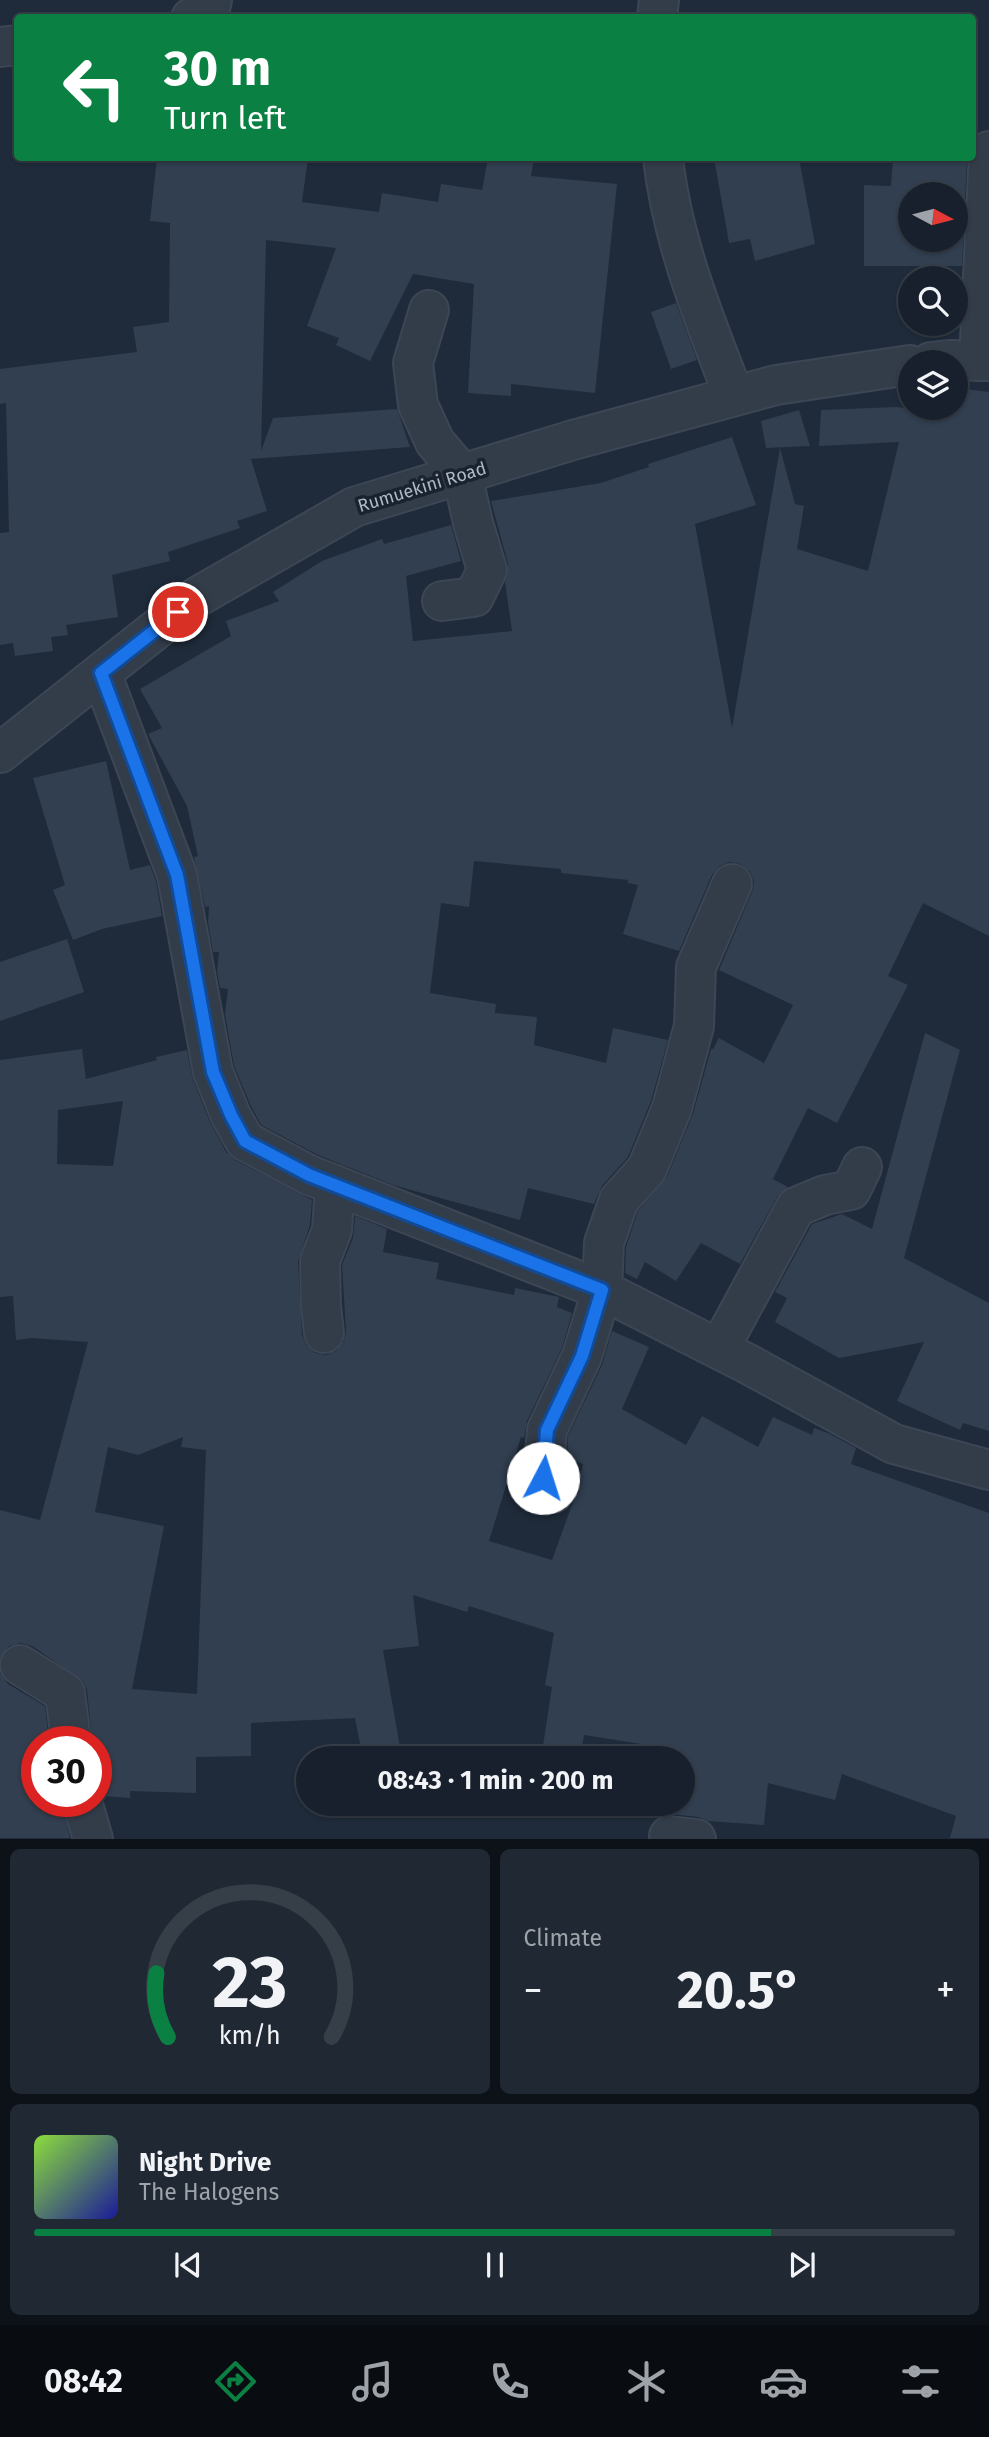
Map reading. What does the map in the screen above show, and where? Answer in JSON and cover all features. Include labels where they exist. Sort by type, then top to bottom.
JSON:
[{"type":"street","points":[[199,14],[210,9],[212,0]]},
{"type":"street","points":[[984,361],[989,150]]},
{"type":"street","points":[[663,161],[667,193],[699,304],[734,396]]},
{"type":"street","points":[[429,310],[413,363],[418,405],[435,442],[462,474],[487,570],[474,597],[442,601]]},
{"type":"street","name":"Rumuekini Road","points":[[0,753],[197,597],[354,508],[573,440],[776,385],[898,367]]},
{"type":"street","points":[[101,673],[177,875],[213,1072],[245,1141],[309,1175],[602,1290],[719,1349],[894,1444],[989,1470]]},
{"type":"street","points":[[553,1493],[543,1478],[547,1430],[582,1356],[602,1290],[604,1243],[619,1200],[647,1169],[672,1108],[694,1026],[696,967],[732,884]]},
{"type":"street","points":[[719,1349],[796,1207],[825,1195],[851,1190],[862,1167]]},
{"type":"street","points":[[324,1332],[320,1261],[332,1230],[335,1185]]},
{"type":"street","points":[[20,1665],[65,1693],[69,1726]]},
{"type":"street","points":[[87,1817],[93,1839]]},
{"type":"building","points":[[157,161],[308,161],[302,202],[379,212],[382,193],[438,202],[441,184],[482,190],[487,161],[534,161],[531,176],[617,184],[595,393],[511,384],[511,396],[468,393],[474,284],[413,274],[370,361],[336,345],[339,338],[307,326],[336,248],[266,240],[261,451],[273,418],[397,409],[410,447],[251,459],[267,511],[237,521],[240,528],[168,552],[170,561],[112,575],[118,617],[66,625],[68,635],[51,637],[53,651],[15,656],[13,643],[0,645],[0,533],[9,532],[6,403],[0,404],[0,369],[137,352],[133,327],[169,322],[170,223],[150,221]]},
{"type":"building","points":[[715,161],[800,161],[815,244],[755,261],[750,239],[729,243]]},
{"type":"building","points":[[893,161],[967,161],[966,182],[898,182],[898,252],[963,252],[962,266],[864,266],[864,185],[891,186]]},
{"type":"building","points":[[676,303],[697,360],[671,369],[651,312]]},
{"type":"building","points":[[968,389],[989,392],[989,936],[923,903],[888,976],[908,985],[837,1123],[808,1108],[773,1179],[788,1187],[777,1197],[740,1264],[701,1243],[676,1281],[645,1262],[637,1279],[625,1273],[626,1247],[638,1211],[667,1177],[693,1114],[711,1049],[719,1038],[764,1063],[793,1005],[719,970],[754,882],[750,872],[740,864],[730,862],[720,866],[712,875],[679,951],[623,934],[638,885],[628,883],[628,880],[561,873],[561,869],[474,861],[469,907],[441,903],[430,993],[496,1004],[495,1013],[537,1017],[534,1045],[606,1063],[613,1028],[668,1040],[651,1101],[628,1157],[602,1186],[594,1204],[528,1188],[520,1220],[393,1185],[318,1155],[261,1125],[234,1066],[225,1014],[228,989],[220,988],[217,971],[219,952],[213,952],[208,923],[209,906],[205,907],[187,806],[148,734],[162,728],[140,689],[231,636],[226,621],[279,601],[273,592],[322,561],[382,539],[384,544],[451,525],[461,561],[406,576],[413,641],[512,631],[505,582],[508,564],[491,501],[601,483],[649,467],[648,464],[732,437],[756,505],[695,524],[732,728],[780,448],[795,504],[804,506],[797,549],[868,571],[899,442],[819,446],[821,410],[897,407],[898,420],[968,420]]},
{"type":"building","points":[[799,410],[810,446],[766,448],[761,421]]},
{"type":"building","points":[[106,761],[130,870],[150,865],[156,881],[162,916],[102,929],[73,940],[53,890],[65,885],[33,778]]},
{"type":"building","points":[[67,939],[84,992],[0,1021],[0,962]]},
{"type":"building","points":[[925,1033],[960,1050],[904,1258],[989,1303],[989,1431],[963,1423],[960,1430],[897,1401],[924,1342],[839,1358],[775,1322],[787,1298],[775,1292],[812,1224],[842,1214],[872,1229]]},
{"type":"building","points":[[82,1049],[86,1079],[187,1050],[193,1080],[226,1152],[235,1160],[312,1200],[310,1225],[298,1261],[302,1335],[306,1345],[315,1353],[326,1355],[336,1351],[344,1341],[346,1331],[342,1265],[353,1238],[355,1216],[387,1229],[383,1252],[439,1263],[436,1279],[514,1295],[515,1288],[559,1297],[557,1307],[572,1313],[562,1348],[527,1421],[524,1438],[521,1437],[489,1541],[552,1560],[573,1502],[583,1464],[567,1457],[568,1436],[602,1365],[612,1331],[649,1347],[622,1409],[686,1445],[702,1416],[758,1447],[773,1417],[812,1435],[814,1428],[828,1433],[856,1448],[851,1464],[989,1513],[989,1838],[950,1838],[956,1816],[842,1774],[835,1800],[768,1783],[764,1825],[708,1821],[689,1816],[695,1816],[695,1746],[654,1746],[584,1735],[582,1746],[543,1746],[552,1687],[545,1685],[554,1633],[469,1606],[467,1612],[413,1595],[419,1646],[383,1650],[400,1746],[360,1746],[355,1718],[251,1723],[251,1756],[196,1757],[196,1793],[130,1791],[130,1798],[112,1797],[112,1726],[91,1726],[87,1690],[83,1681],[32,1646],[21,1643],[9,1646],[0,1658],[0,1510],[40,1520],[88,1342],[31,1338],[16,1340],[13,1296],[0,1297],[0,1060]],"holes":[[[123,1101],[113,1166],[57,1164],[58,1110]],[[183,1437],[181,1447],[206,1450],[197,1694],[132,1689],[164,1526],[95,1512],[108,1447],[138,1455]]]},
{"type":"building","points":[[0,1673],[8,1684],[45,1706],[47,1726],[21,1726],[21,1817],[65,1817],[70,1838],[0,1838]]},
{"type":"route","points":[[178,612],[101,673],[177,875],[213,1072],[231,1115],[245,1141],[309,1175],[602,1290],[582,1356],[547,1430],[543,1478]]}]
